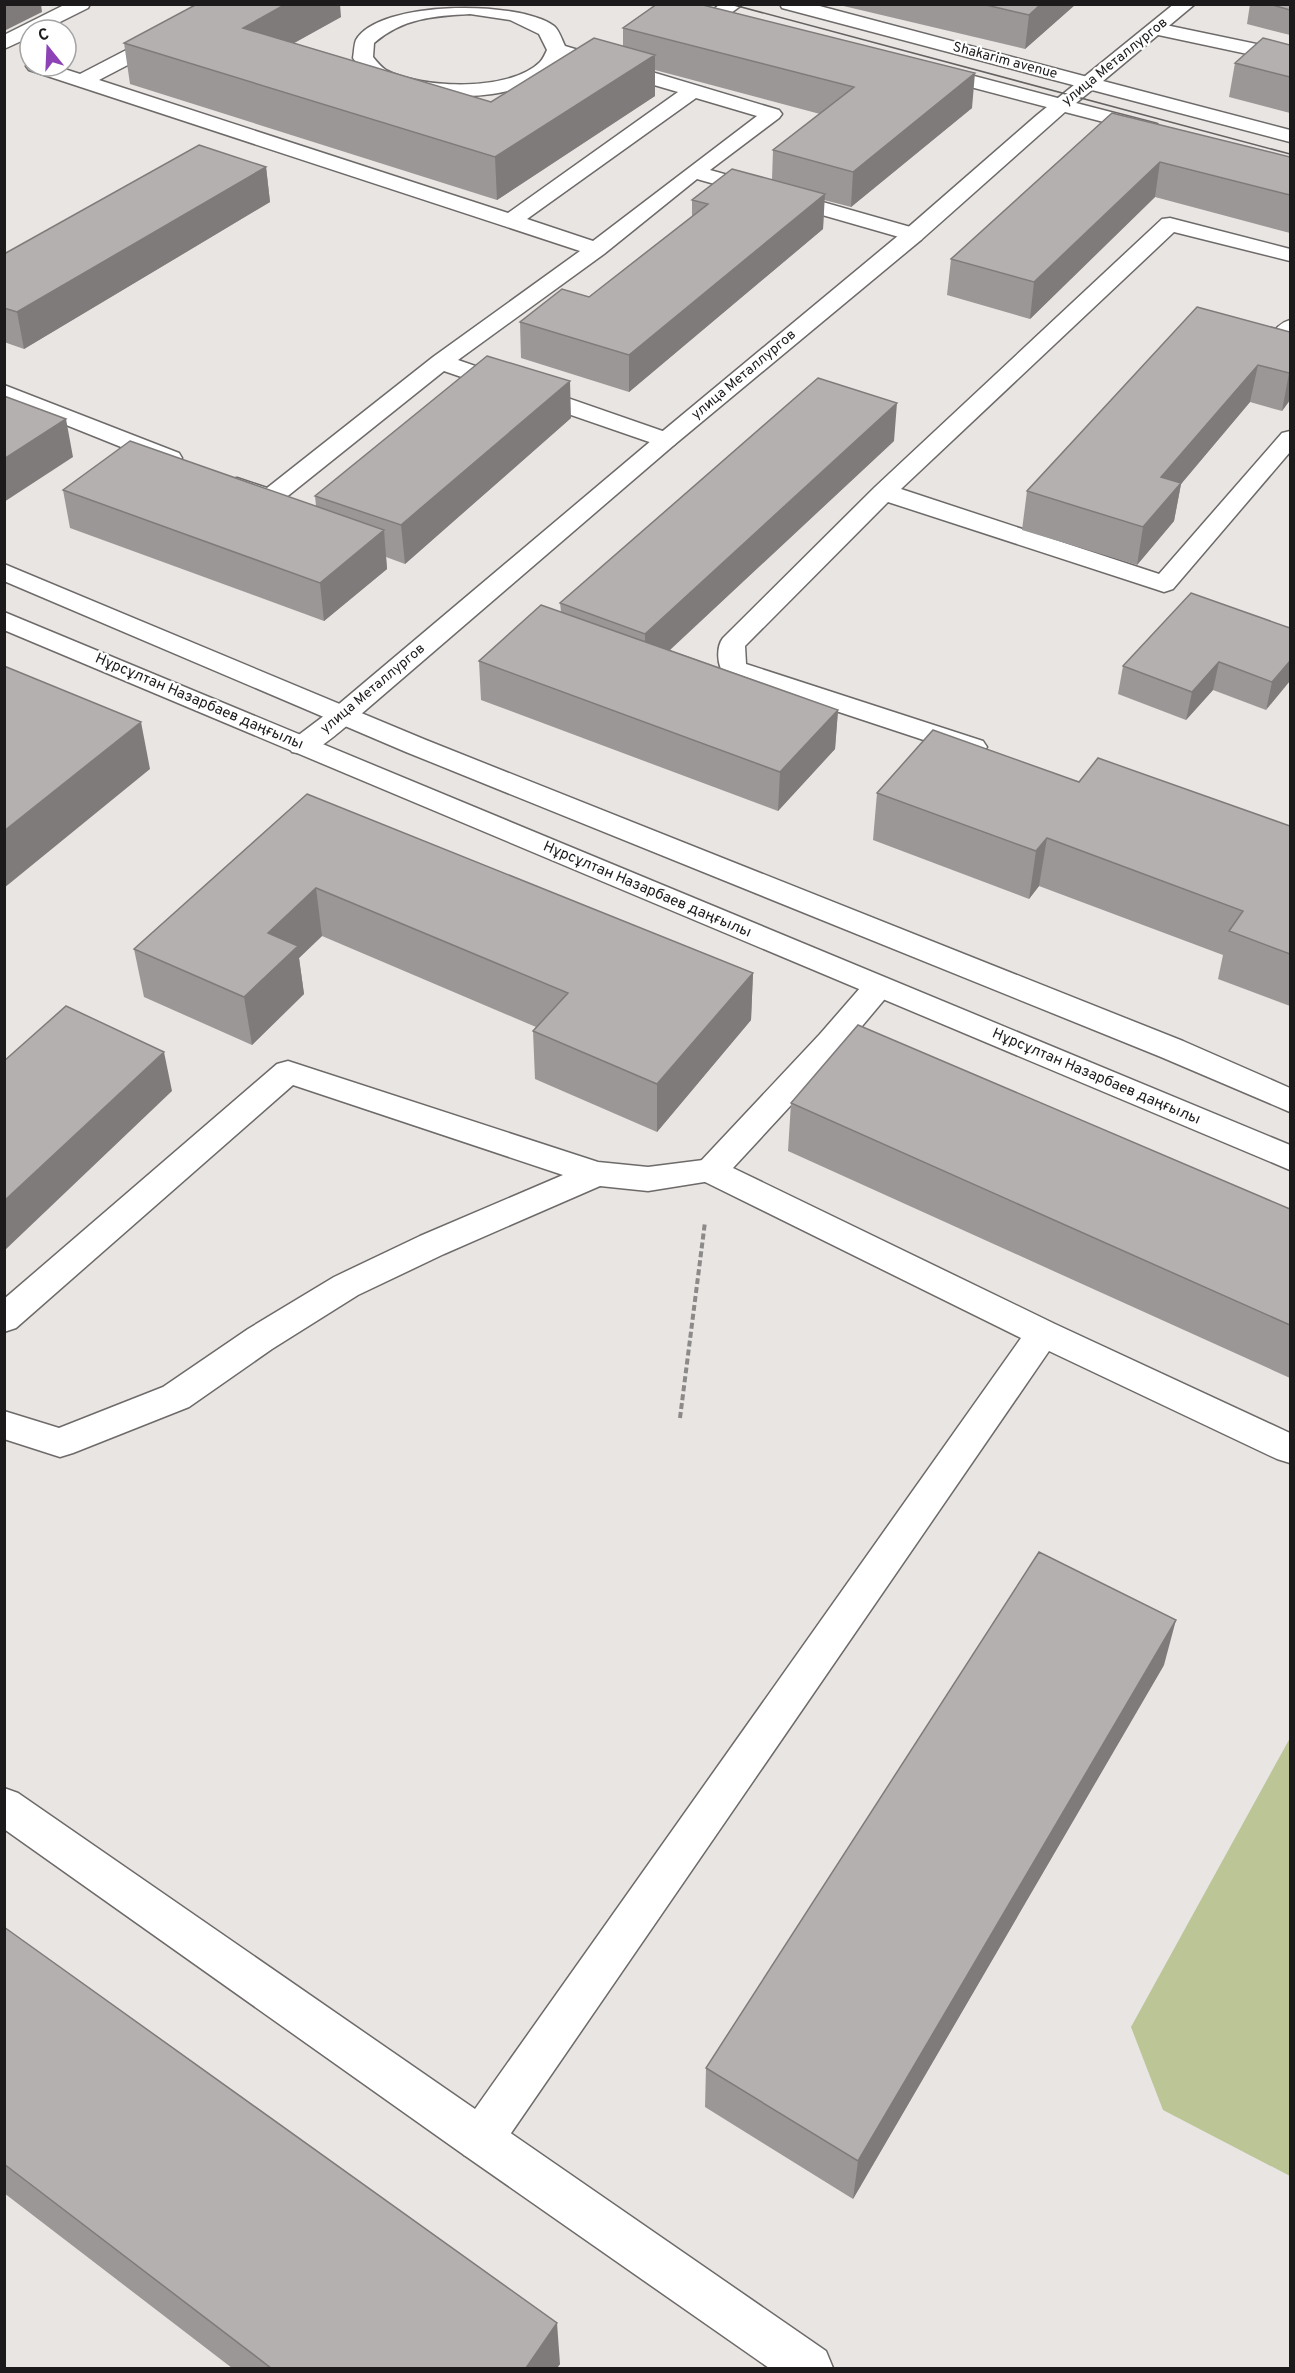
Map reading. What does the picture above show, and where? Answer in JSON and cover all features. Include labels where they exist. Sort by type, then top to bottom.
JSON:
[{"type":"street","points":[[82,81],[230,4]]},
{"type":"street","name":"Shakarim avenue","points":[[789,4],[1290,136]]},
{"type":"street","name":"улица Металлургов","points":[[302,746],[343,715],[666,440],[913,235],[1088,83],[1186,4]]},
{"type":"street","points":[[61,18],[74,6]]},
{"type":"street","points":[[385,7],[411,15]]},
{"type":"street","points":[[214,476],[270,498],[441,362],[596,249],[772,114],[557,50],[547,30],[522,10],[470,8],[411,15],[382,26],[365,41],[363,58],[377,74],[406,85],[444,90],[485,89],[521,80],[547,66],[557,50]]},
{"type":"street","points":[[697,10],[716,15],[736,12]]},
{"type":"street","points":[[1156,29],[1290,57]]},
{"type":"street","name":"Shakarim avenue","points":[[916,67],[1170,134]]},
{"type":"street","points":[[74,78],[596,249]]},
{"type":"street","points":[[511,221],[693,91]]},
{"type":"street","points":[[694,172],[913,235]]},
{"type":"street","points":[[995,754],[734,668],[732,644],[884,492],[1170,224],[1290,255]]},
{"type":"street","points":[[1290,327],[1280,338],[1290,341]]},
{"type":"street","points":[[441,362],[666,440]]},
{"type":"street","points":[[4,392],[192,467]]},
{"type":"street","points":[[884,492],[1164,584],[1290,438]]},
{"type":"street","points":[[4,572],[343,715],[1172,1048],[1290,1101]]},
{"type":"street","name":"Нұрсұлтан Назарбаев даңғылы","points":[[4,620],[1290,1158]]},
{"type":"street","points":[[711,1171],[831,1042],[878,987]]},
{"type":"street","points":[[4,1318],[288,1072],[597,1174],[648,1179],[711,1171],[1043,1334],[1290,1449]]},
{"type":"street","points":[[4,1425],[60,1443],[176,1397],[260,1339],[346,1286],[432,1245],[597,1174]]},
{"type":"street","points":[[480,2139],[1043,1334]]},
{"type":"street","points":[[4,1806],[809,2368]]},
{"type":"path","points":[[680,1418],[711,1171]]},
{"type":"green space","points":[[1290,1738],[1290,2176],[1163,2110],[1131,2027]]},
{"type":"building","points":[[197,4],[286,4],[243,28],[491,102],[594,38],[655,55],[495,157],[124,43]]},
{"type":"building","points":[[657,4],[699,4],[975,73],[853,172],[773,150],[854,87],[623,28]]},
{"type":"building","points":[[982,4],[1041,4],[1029,15]]},
{"type":"building","points":[[1269,4],[1290,4],[1290,10]]},
{"type":"building","points":[[1263,38],[1290,45],[1290,77],[1235,63]]},
{"type":"building","points":[[1112,113],[1290,157],[1290,195],[1160,162],[1034,282],[951,259]]},
{"type":"building","points":[[199,145],[266,167],[17,312],[4,308],[4,254]]},
{"type":"building","points":[[732,169],[825,194],[629,355],[520,322],[562,289],[589,297],[708,204],[692,200]]},
{"type":"building","points":[[1197,307],[1290,332],[1290,372],[1258,365],[1161,477],[1181,483],[1143,527],[1027,491]]},
{"type":"building","points":[[487,356],[570,381],[401,525],[315,496]]},
{"type":"building","points":[[818,378],[897,403],[645,634],[560,603]]},
{"type":"building","points":[[4,396],[66,419],[4,459]]},
{"type":"building","points":[[130,441],[384,530],[320,583],[63,490]]},
{"type":"building","points":[[1191,593],[1290,628],[1290,661],[1272,682],[1219,662],[1192,692],[1123,666]]},
{"type":"building","points":[[541,605],[838,710],[780,772],[479,661]]},
{"type":"building","points":[[4,666],[141,722],[4,831]]},
{"type":"building","points":[[933,730],[1079,782],[1098,758],[1290,826],[1290,954],[1229,931],[1243,911],[1047,838],[1036,851],[877,793]]},
{"type":"building","points":[[307,794],[753,973],[657,1084],[533,1031],[568,993],[316,888],[268,933],[298,946],[244,997],[134,949]]},
{"type":"building","points":[[66,1006],[164,1052],[4,1201],[4,1061]]},
{"type":"building","points":[[858,1025],[1290,1209],[1290,1325],[791,1103]]},
{"type":"building","points":[[1039,1552],[1176,1620],[858,2161],[706,2068]]},
{"type":"building","points":[[4,1927],[557,2323],[526,2368],[271,2368],[4,2164]]},
{"type":"tram line","points":[[730,4],[1290,154]]}]
